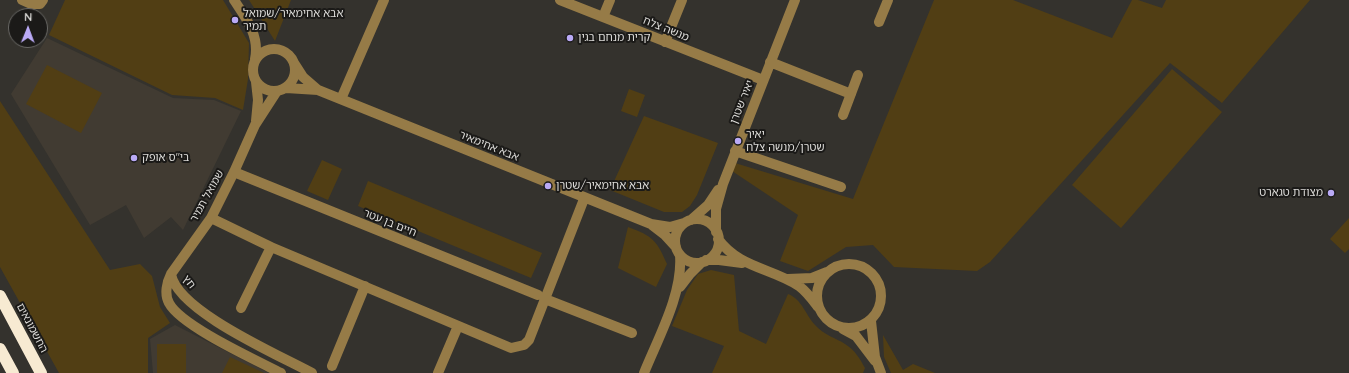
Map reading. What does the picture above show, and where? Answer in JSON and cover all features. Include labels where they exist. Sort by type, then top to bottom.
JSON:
[{"type":"highway","name":"החשמונאים","points":[[0,296],[41,373]]},
{"type":"highway","points":[[0,349],[13,373]]},
{"type":"street","points":[[22,0],[31,4],[40,4],[43,0]]},
{"type":"street","points":[[234,0],[250,26],[256,42],[255,59],[252,71],[256,82],[265,90],[281,89],[294,77],[294,63],[291,57],[264,41],[250,26]]},
{"type":"street","points":[[341,99],[384,0]]},
{"type":"street","name":"מנשה צלח","points":[[560,0],[763,80]]},
{"type":"street","points":[[603,17],[610,0]]},
{"type":"street","points":[[665,42],[682,0]]},
{"type":"street","name":"יאיר שטרן","points":[[717,236],[716,209],[723,184],[795,0]]},
{"type":"street","points":[[879,22],[888,0]]},
{"type":"street","points":[[255,59],[265,50],[279,49]]},
{"type":"street","points":[[770,62],[851,94]]},
{"type":"street","name":"אבא אחימאיר","points":[[294,63],[303,76],[318,90]]},
{"type":"street","points":[[843,115],[858,74]]},
{"type":"street","name":"שמואל תמיר","points":[[171,274],[211,218],[255,125],[258,113],[256,82]]},
{"type":"street","name":"אבא אחימאיר","points":[[281,89],[318,90],[584,199],[651,224],[670,227],[688,222]]},
{"type":"street","name":"שמואל תמיר","points":[[255,125],[281,89]]},
{"type":"street","points":[[735,152],[841,186]]},
{"type":"street","name":"חיים בן עטר","points":[[234,172],[632,333]]},
{"type":"street","name":"יאיר שטרן","points":[[688,222],[708,205],[723,184]]},
{"type":"street","points":[[211,218],[271,247],[511,348],[524,345],[529,340],[541,297],[584,199]]},
{"type":"street","points":[[644,373],[676,294],[680,278],[677,231],[688,222],[703,220],[713,227],[726,249],[748,264],[786,279],[807,292],[823,316],[832,324],[843,328],[862,343],[880,370]]},
{"type":"street","name":"אבא אחימאיר","points":[[651,224],[665,235],[678,251]]},
{"type":"street","points":[[676,294],[690,274],[716,252],[717,236]]},
{"type":"street","points":[[241,308],[271,247]]},
{"type":"street","points":[[678,251],[692,262],[719,260],[748,264]]},
{"type":"street","points":[[786,279],[812,278],[841,265],[849,264],[864,267],[875,277],[882,293],[882,300],[878,311],[871,321],[858,328],[843,328]]},
{"type":"street","points":[[818,307],[817,291],[819,283],[829,271]]},
{"type":"street","name":"חץ","points":[[171,274],[168,281],[166,295],[172,308],[201,330],[281,373]]},
{"type":"street","name":"חץ","points":[[171,274],[174,285],[181,294],[210,318],[312,373]]},
{"type":"street","points":[[332,366],[365,286]]},
{"type":"street","points":[[871,321],[875,357],[880,370]]},
{"type":"street","points":[[438,373],[458,326]]},
{"type":"shaded area","points":[[65,0],[223,0],[249,43],[248,79],[243,110],[215,98],[172,95],[49,35]]},
{"type":"shaded area","points":[[249,0],[291,0],[275,41]]},
{"type":"shaded area","points":[[934,0],[1013,0],[1112,38],[1132,0],[1138,0],[1162,8],[1166,0],[1310,0],[1222,103],[1170,63],[990,262],[977,271],[894,267],[873,245],[846,247],[808,271],[780,261],[798,215],[732,171],[735,163],[853,199]]},
{"type":"shaded area","name":"בי\"ס אופק","points":[[48,38],[173,98],[214,100],[241,111],[183,230],[171,217],[144,238],[126,205],[90,225],[11,94],[41,48],[48,48]]},
{"type":"shaded area","points":[[47,65],[102,93],[81,133],[26,104]]},
{"type":"shaded area","points":[[1172,69],[1222,112],[1121,228],[1072,185]]},
{"type":"shaded area","points":[[629,89],[645,95],[637,117],[621,111]]},
{"type":"shaded area","points":[[0,101],[110,270],[140,264],[152,276],[160,307],[170,323],[148,338],[148,373],[59,373],[0,267]]},
{"type":"shaded area","points":[[644,116],[718,143],[697,195],[690,206],[682,212],[664,212],[610,190]]},
{"type":"shaded area","points":[[322,160],[342,169],[328,200],[307,191]]},
{"type":"shaded area","points":[[368,181],[542,253],[531,278],[358,206]]},
{"type":"shaded area","points":[[1349,218],[1349,249],[1345,253],[1330,239]]},
{"type":"shaded area","points":[[628,227],[643,233],[653,240],[667,264],[656,287],[618,268]]},
{"type":"shaded area","points":[[711,270],[734,275],[739,331],[766,344],[788,294],[797,300],[804,308],[812,322],[819,329],[849,346],[865,368],[863,373],[712,373],[724,346],[672,326],[687,290],[698,274]]},
{"type":"shaded area","points":[[175,325],[269,373],[153,373],[150,339]]},
{"type":"shaded area","points":[[883,335],[903,370],[913,364],[935,373],[891,373],[884,357]]},
{"type":"shaded area","points":[[157,344],[186,344],[186,373],[157,373]]},
{"type":"shaded area","points":[[230,357],[264,373],[222,373]]},
{"type":"place","name":"אבא אחימאיר/שמואל תמיר","points":[[235,20]]},
{"type":"place","name":"קרית מנחם בגין","points":[[570,38]]},
{"type":"place","name":"יאיר שטרן/מנשה צלח","points":[[738,141]]},
{"type":"place","name":"בי\"ס אופק","points":[[134,158]]},
{"type":"place","name":"אבא אחימאיר/שטרן","points":[[548,186]]},
{"type":"place","name":"מצודת טגארט","points":[[1331,193]]}]
